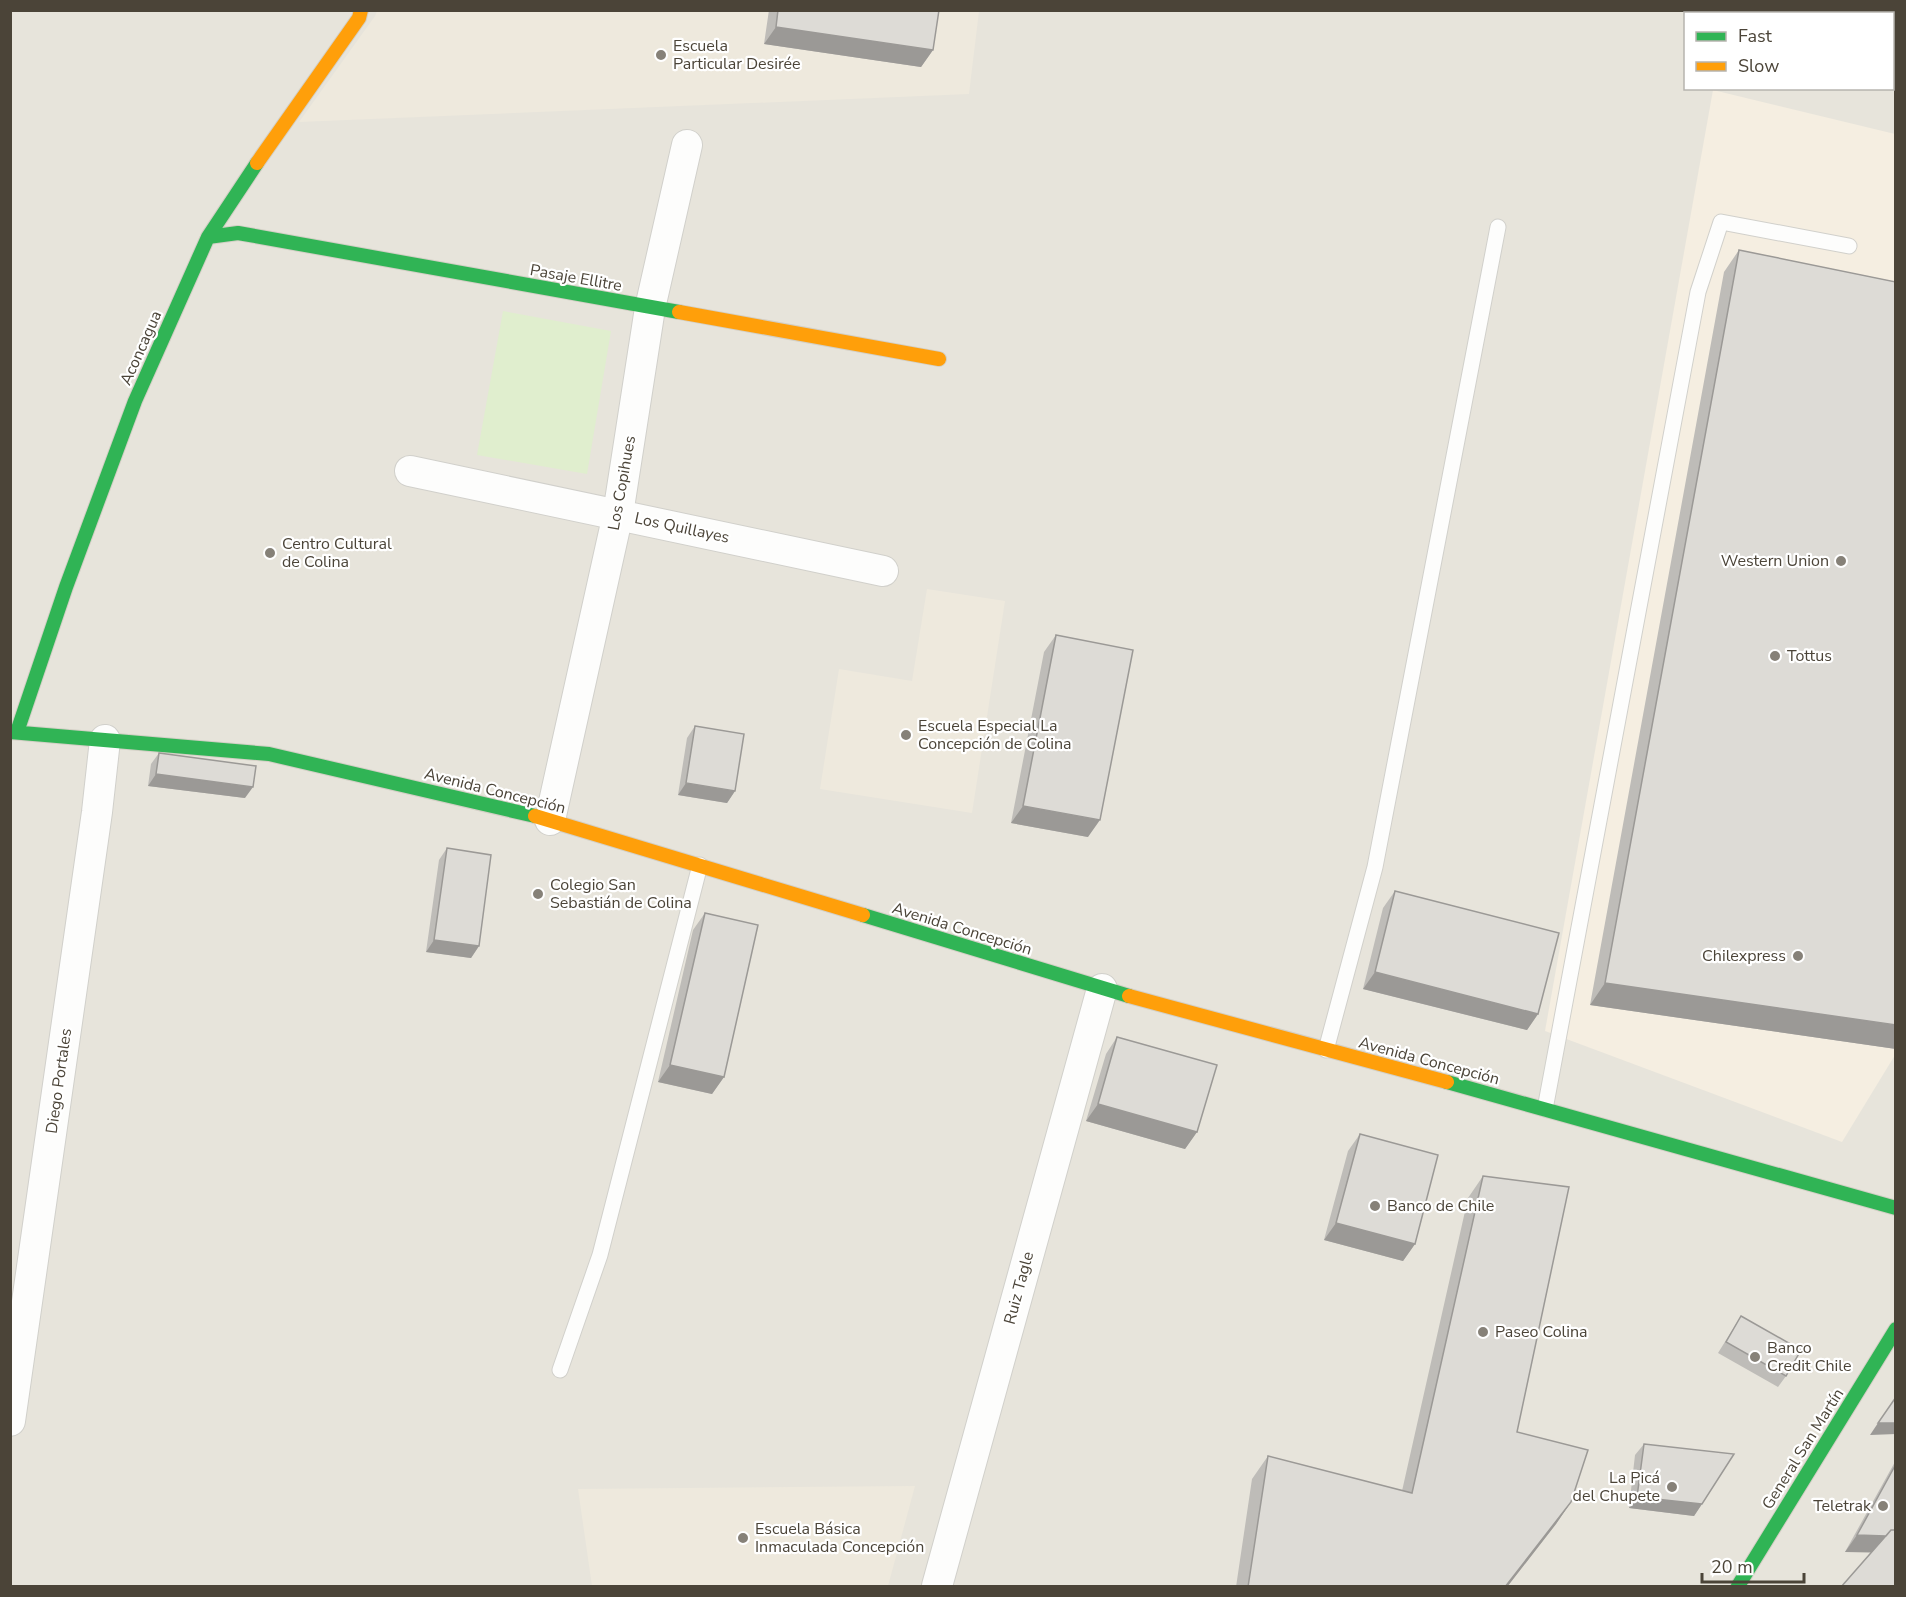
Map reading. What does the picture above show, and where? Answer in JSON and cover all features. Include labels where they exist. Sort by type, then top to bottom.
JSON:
[{"type":"street","name":"Aconcagua","points":[[14,732],[135,401],[208,237],[250,172],[359,18],[361,10]]},
{"type":"street","name":"Los Copihues","points":[[550,820],[618,514],[650,308],[687,145]]},
{"type":"street","name":"Pasaje Ellitre","points":[[208,237],[238,233],[939,359]]},
{"type":"street","name":"Los Quillayes","points":[[410,471],[883,571]]},
{"type":"street","name":"Avenida Concepción","points":[[14,732],[269,754],[550,820],[592,835],[700,865],[1102,989],[1545,1109],[1896,1208]]},
{"type":"street","name":"Diego Portales","points":[[10,1421],[97,812],[105,740]]},
{"type":"street","name":"Ruiz Tagle","points":[[937,1587],[1102,989]]},
{"type":"street","name":"General San Martín","points":[[1738,1587],[1896,1329]]},
{"type":"lane","points":[[1545,1109],[1698,291],[1721,222],[1849,246]]},
{"type":"lane","points":[[1326,1050],[1375,867],[1498,227]]},
{"type":"lane","points":[[560,1370],[600,1255],[700,865]]},
{"type":"shaded area","points":[[11,11],[1895,11],[1895,1586],[11,1586]]},
{"type":"shaded area","name":"Escuela Particular Desirée","points":[[377,11],[979,11],[969,94],[299,122]]},
{"type":"shaded area","name":"Tottus","points":[[1713,90],[1895,134],[1895,1055],[1842,1142],[1545,1031]]},
{"type":"shaded area","name":"Escuela Especial La Concepción de Colina","points":[[927,589],[1005,601],[972,813],[820,789],[839,669],[912,681]]},
{"type":"shaded area","name":"Escuela Básica Inmaculada Concepción","points":[[915,1486],[888,1586],[592,1586],[578,1489]]},
{"type":"green space","points":[[503,311],[611,331],[587,474],[477,455]]},
{"type":"building","points":[[778,10],[939,10],[933,50],[776,27]]},
{"type":"building","name":"Tottus","points":[[1739,250],[1896,282],[1896,1025],[1605,983]]},
{"type":"building","points":[[1056,635],[1133,650],[1100,820],[1023,806]]},
{"type":"building","points":[[695,726],[744,734],[735,791],[686,783]]},
{"type":"building","points":[[159,753],[256,766],[253,787],[156,774]]},
{"type":"building","points":[[447,848],[491,855],[479,946],[434,940]]},
{"type":"building","points":[[1395,891],[1559,933],[1538,1014],[1375,972]]},
{"type":"building","points":[[705,913],[758,925],[724,1077],[670,1065]]},
{"type":"building","points":[[1117,1037],[1217,1065],[1197,1132],[1098,1104]]},
{"type":"building","name":"Banco de Chile","points":[[1360,1134],[1438,1155],[1415,1244],[1336,1223]]},
{"type":"building","name":"Paseo Colina","points":[[1483,1176],[1569,1187],[1517,1432],[1588,1450],[1571,1502],[1505,1587],[1248,1587],[1268,1456],[1412,1493]]},
{"type":"building","points":[[1741,1316],[1801,1350],[1786,1376],[1726,1342]]},
{"type":"building","points":[[1896,1397],[1896,1423],[1878,1423]]},
{"type":"building","name":"La Picá del Chupete","points":[[1644,1444],[1734,1454],[1702,1504],[1637,1497]]},
{"type":"building","points":[[1896,1464],[1896,1530],[1891,1530],[1886,1536],[1857,1535]]},
{"type":"building","points":[[1891,1530],[1896,1530],[1896,1587],[1841,1587]]},
{"type":"traffic: fast","points":[[17,732],[66,587],[135,401],[208,237],[257,163]]},
{"type":"traffic: fast","points":[[208,237],[238,233],[679,312]]},
{"type":"traffic: fast","points":[[10,732],[269,754],[535,816]]},
{"type":"traffic: fast","points":[[863,915],[1129,996]]},
{"type":"traffic: fast","points":[[1447,1082],[1896,1208]]},
{"type":"traffic: fast","points":[[1738,1586],[1896,1329]]},
{"type":"traffic: slow","points":[[257,163],[359,18],[361,10]]},
{"type":"traffic: slow","points":[[679,312],[939,359]]},
{"type":"traffic: slow","points":[[535,816],[863,915]]},
{"type":"traffic: slow","points":[[1129,996],[1447,1082]]},
{"type":"place","name":"Escuela Particular Desirée","points":[[661,55]]},
{"type":"place","name":"Centro Cultural de Colina","points":[[270,553]]},
{"type":"place","name":"Western Union","points":[[1841,561]]},
{"type":"place","name":"Tottus","points":[[1775,656]]},
{"type":"place","name":"Escuela Especial La Concepción de Colina","points":[[906,735]]},
{"type":"place","name":"Colegio San Sebastián de Colina","points":[[538,894]]},
{"type":"place","name":"Chilexpress","points":[[1798,956]]},
{"type":"place","name":"Banco de Chile","points":[[1375,1206]]},
{"type":"place","name":"Paseo Colina","points":[[1483,1332]]},
{"type":"place","name":"Banco Credit Chile","points":[[1755,1357]]},
{"type":"place","name":"La Picá del Chupete","points":[[1672,1487]]},
{"type":"place","name":"Teletrak","points":[[1883,1506]]},
{"type":"place","name":"Escuela Básica Inmaculada Concepción","points":[[743,1538]]}]
